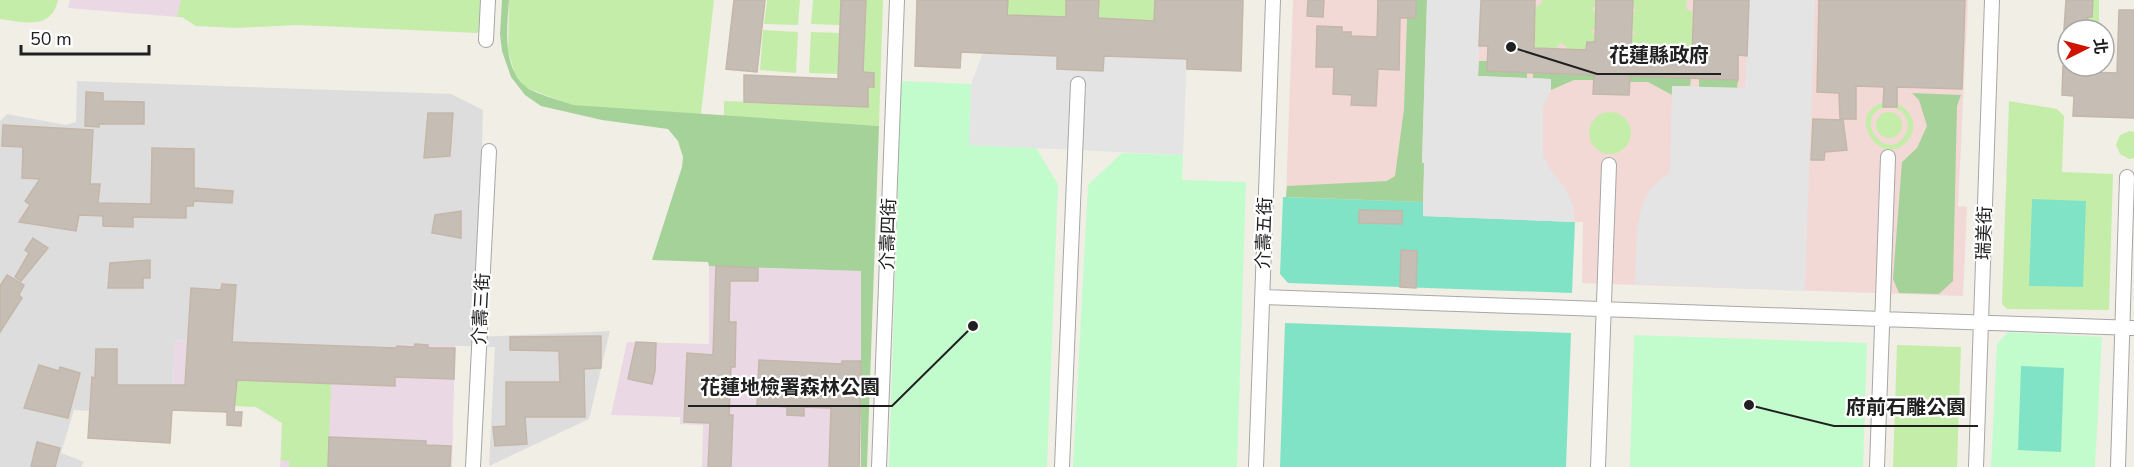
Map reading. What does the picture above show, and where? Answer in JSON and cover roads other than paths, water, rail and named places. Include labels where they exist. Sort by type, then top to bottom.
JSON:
[{"type":"street","points":[[486,40],[488,0]]},
{"type":"street","name":"介壽四街","points":[[879,467],[897,0]]},
{"type":"street","name":"介壽五街","points":[[1256,467],[1273,0]]},
{"type":"street","name":"瑞美街","points":[[1976,467],[1992,0]]},
{"type":"street","points":[[1062,467],[1078,84]]},
{"type":"street","name":"介壽三街","points":[[473,467],[489,150]]},
{"type":"street","points":[[1878,467],[1888,157]]},
{"type":"street","points":[[1598,467],[1609,165]]},
{"type":"street","points":[[2118,467],[2129,328],[2127,177]]},
{"type":"street","points":[[1262,297],[2129,328]]},
{"type":"place","name":"花蓮縣政府","points":[[1511,47]]},
{"type":"place","name":"花蓮地檢署森林公園","points":[[973,326]]},
{"type":"place","name":"府前石雕公園","points":[[1749,405]]}]
